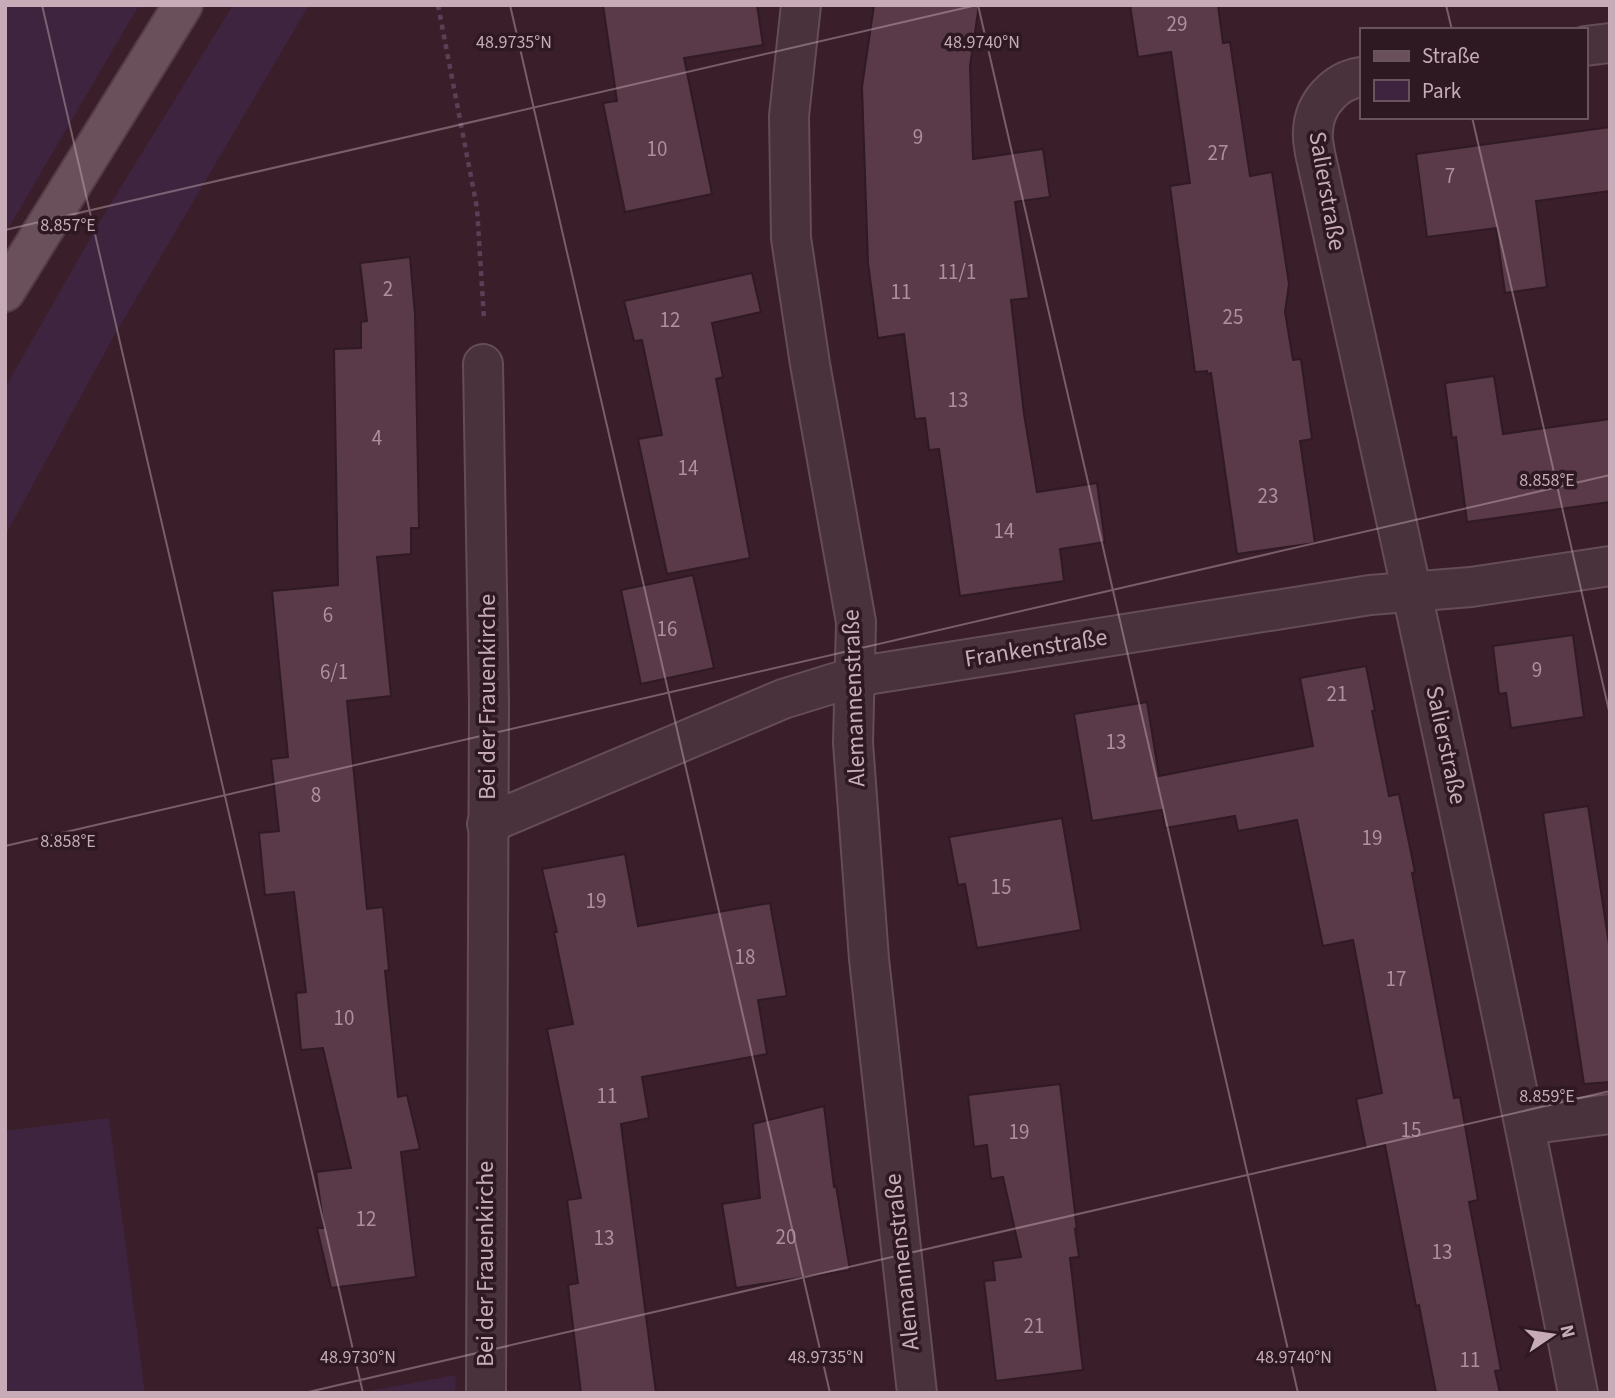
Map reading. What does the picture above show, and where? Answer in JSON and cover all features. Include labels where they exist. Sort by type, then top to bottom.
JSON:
[{"type":"main road","points":[[5,292],[183,5]]},
{"type":"street","name":"Alemannenstraße","points":[[801,5],[789,116],[791,239],[812,377],[856,622],[853,743],[869,959],[917,1393]]},
{"type":"street","points":[[1587,46],[1610,43]]},
{"type":"street","name":"Salierstraße","points":[[1360,77],[1336,87],[1323,101],[1315,116],[1312,132],[1315,153],[1413,592],[1526,1125],[1578,1393]]},
{"type":"street","name":"Bei der Frauenkirche","points":[[483,364],[489,704],[486,1393]]},
{"type":"street","name":"Frankenstraße","points":[[487,824],[783,699],[854,677],[1370,595],[1471,587],[1610,566]]},
{"type":"street","points":[[1526,1125],[1610,1114]]},
{"type":"path","points":[[438,5],[477,208],[484,296],[483,364]]},
{"type":"green space","points":[[5,5],[139,5],[5,234]]},
{"type":"green space","points":[[233,5],[309,5],[110,343],[5,536],[5,388],[100,221]]},
{"type":"green space","points":[[109,1118],[145,1393],[5,1393],[5,1131]]},
{"type":"green space","points":[[456,1375],[455,1393],[358,1393]]},
{"type":"building","points":[[603,5],[757,5],[763,45],[684,58],[712,194],[625,212],[603,103],[617,101]]},
{"type":"building","points":[[874,5],[979,5],[970,66],[973,159],[1043,149],[1050,197],[1015,202],[1029,298],[1011,300],[1024,414],[1037,492],[1097,483],[1105,542],[1060,549],[1064,581],[960,596],[939,449],[929,450],[925,418],[915,419],[904,334],[878,338],[868,263],[862,87]]},
{"type":"building","points":[[1130,5],[1218,5],[1223,43],[1230,42],[1250,176],[1272,172],[1289,284],[1285,312],[1293,360],[1301,359],[1312,439],[1300,441],[1315,543],[1237,554],[1211,373],[1195,372],[1170,186],[1190,183],[1171,52],[1138,57]]},
{"type":"building","points":[[1610,127],[1610,191],[1536,201],[1547,287],[1505,293],[1496,228],[1427,237],[1416,154]]},
{"type":"building","points":[[410,257],[415,315],[419,528],[411,528],[411,554],[377,557],[391,696],[347,701],[367,909],[383,907],[389,970],[385,971],[398,1097],[407,1095],[420,1149],[401,1152],[416,1277],[331,1288],[317,1228],[324,1228],[316,1172],[351,1168],[323,1048],[301,1050],[296,993],[306,992],[294,892],[265,895],[259,833],[279,831],[271,759],[288,757],[272,591],[338,585],[334,349],[361,348],[361,322],[367,321],[360,263]]},
{"type":"building","points":[[752,273],[761,312],[712,323],[723,377],[716,379],[750,558],[667,574],[638,439],[662,435],[642,340],[634,341],[624,301]]},
{"type":"building","points":[[1494,376],[1503,434],[1610,419],[1610,502],[1467,522],[1456,437],[1452,438],[1445,383]]},
{"type":"building","points":[[693,575],[714,668],[641,684],[621,590]]},
{"type":"building","points":[[1573,635],[1584,717],[1511,728],[1506,693],[1499,694],[1493,646]]},
{"type":"building","points":[[1366,666],[1389,796],[1399,794],[1415,872],[1412,873],[1454,1098],[1460,1097],[1478,1200],[1469,1202],[1501,1370],[1495,1371],[1500,1393],[1436,1393],[1385,1145],[1366,1149],[1356,1099],[1382,1093],[1353,940],[1323,946],[1297,820],[1238,831],[1235,816],[1165,828],[1162,810],[1092,821],[1074,714],[1147,702],[1159,776],[1313,746],[1300,678]]},
{"type":"building","points":[[1588,806],[1610,951],[1610,1082],[1584,1084],[1543,813]]},
{"type":"building","points":[[1062,818],[1081,930],[977,948],[965,884],[958,885],[949,837]]},
{"type":"building","points":[[625,854],[638,926],[770,903],[787,996],[758,1000],[767,1054],[642,1077],[649,1118],[621,1124],[656,1393],[581,1393],[568,1285],[578,1283],[567,1200],[581,1198],[547,1029],[573,1024],[554,932],[557,932],[542,869]]},
{"type":"building","points":[[1060,1084],[1077,1230],[1075,1229],[1079,1257],[1070,1258],[1083,1370],[996,1381],[984,1281],[995,1280],[993,1261],[1021,1257],[1003,1177],[991,1179],[987,1145],[974,1147],[968,1095]]},
{"type":"building","points":[[824,1106],[834,1187],[836,1186],[850,1270],[736,1288],[722,1204],[760,1198],[753,1124]]}]
